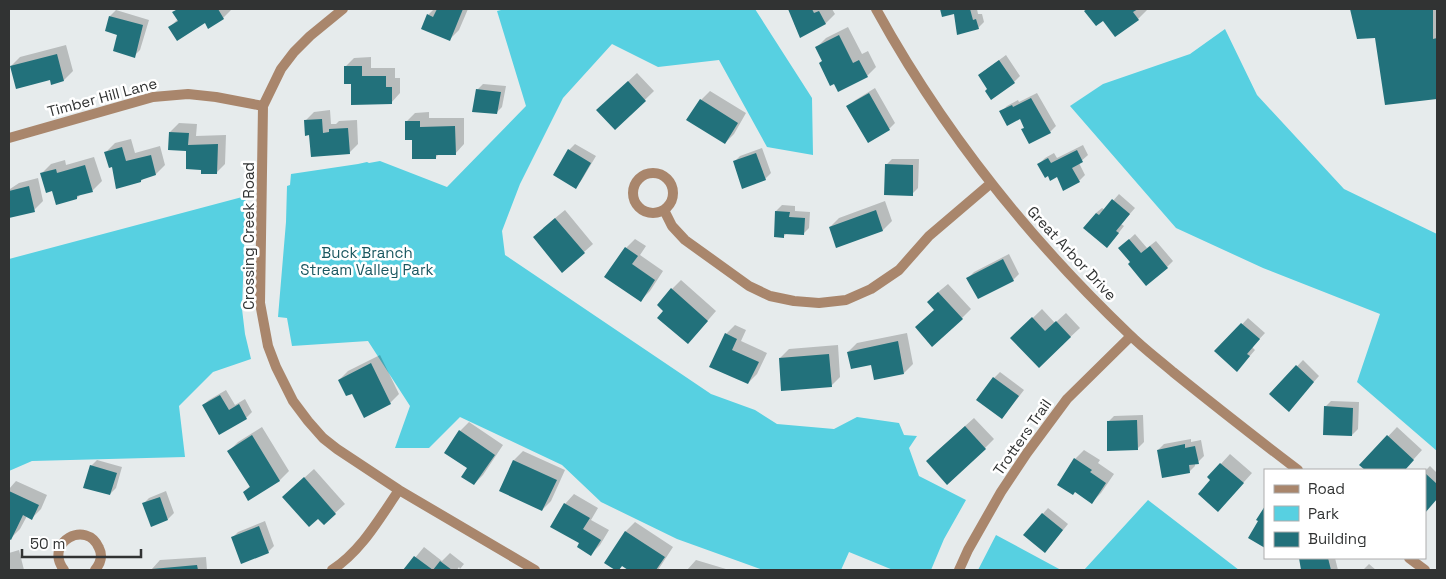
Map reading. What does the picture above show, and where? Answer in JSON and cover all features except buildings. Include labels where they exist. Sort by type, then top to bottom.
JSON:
[{"type":"street","name":"Crossing Creek Road","points":[[343,9],[294,52],[281,69],[263,106],[260,303],[268,346],[293,401],[323,438],[399,490],[535,570]]},
{"type":"street","name":"Great Arbor Drive","points":[[876,9],[927,96],[990,184],[1068,273],[1131,336],[1198,393],[1297,469]]},
{"type":"street","name":"Timber Hill Lane","points":[[9,138],[153,97],[188,94],[263,106]]},
{"type":"street","points":[[655,173],[662,175],[672,185],[672,199],[669,206],[664,210],[650,214],[638,208],[632,195],[636,181],[642,176],[655,173]]},
{"type":"street","points":[[664,210],[672,226],[685,240],[749,286],[770,296],[794,301],[819,303],[846,300],[871,289],[899,270],[928,236],[990,184]]},
{"type":"street","name":"Trotters Trail","points":[[959,570],[968,550],[1001,492],[1027,453],[1067,399],[1131,336]]},
{"type":"street","points":[[332,570],[342,564],[363,542],[399,490]]},
{"type":"street","points":[[64,570],[58,559],[60,546],[70,537],[83,535],[94,540],[101,552],[101,559],[95,570]]},
{"type":"street","points":[[1410,559],[1425,570]]},
{"type":"green space","name":"Buck Branch Stream Valley Park","points":[[505,9],[755,9],[812,98],[813,155],[767,147],[719,60],[658,67],[612,44],[563,98],[520,184],[502,231],[505,255],[711,394],[755,410],[777,424],[834,429],[857,417],[899,423],[904,435],[917,436],[909,448],[919,476],[966,500],[944,539],[931,570],[893,570],[849,552],[841,570],[763,570],[677,539],[601,502],[562,465],[460,417],[429,448],[395,448],[410,406],[368,341],[292,346],[287,318],[278,317],[287,186],[290,185],[291,174],[380,161],[447,187],[526,106],[497,11]]},
{"type":"green space","points":[[1225,29],[1257,95],[1344,189],[1437,234],[1437,451],[1357,382],[1380,314],[1263,268],[1176,228],[1070,106],[1103,84],[1190,54]]},
{"type":"green space","points":[[246,196],[242,309],[251,359],[213,372],[179,406],[185,457],[32,461],[9,471],[9,259]]},
{"type":"green space","points":[[1148,500],[1239,570],[1084,570]]},
{"type":"green space","points":[[996,535],[1061,570],[978,570]]}]
